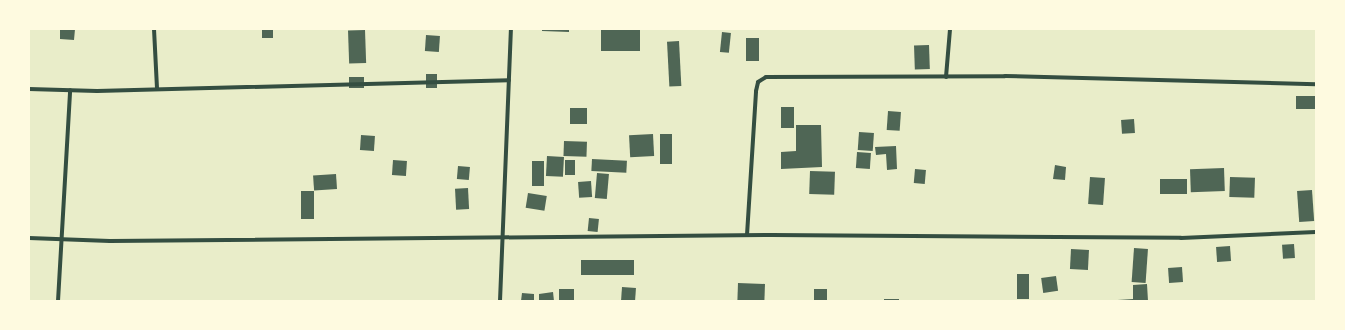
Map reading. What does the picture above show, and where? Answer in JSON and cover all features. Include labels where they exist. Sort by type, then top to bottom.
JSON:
[{"type":"street","points":[[154,29],[157,89]]},
{"type":"street","points":[[500,301],[511,29]]},
{"type":"street","points":[[946,77],[950,29]]},
{"type":"street","points":[[747,236],[758,82],[766,77],[946,77],[1316,84]]},
{"type":"street","points":[[29,89],[157,89],[509,80]]},
{"type":"street","points":[[58,301],[63,239],[70,90]]},
{"type":"street","points":[[29,238],[747,236],[1181,238],[1316,232]]},
{"type":"building","points":[[60,29],[75,29],[74,40],[60,39]]},
{"type":"building","points":[[262,29],[273,29],[273,38],[262,38]]},
{"type":"building","points":[[542,29],[569,29],[569,32],[542,31]]},
{"type":"building","points":[[601,29],[640,29],[640,51],[601,51]]},
{"type":"building","points":[[365,30],[366,63],[349,64],[348,31]]},
{"type":"building","points":[[722,32],[731,33],[729,53],[720,52]]},
{"type":"building","points":[[426,35],[440,36],[439,52],[425,51]]},
{"type":"building","points":[[746,38],[759,38],[759,61],[746,61]]},
{"type":"building","points":[[679,41],[681,86],[669,87],[667,42]]},
{"type":"building","points":[[929,45],[930,69],[915,70],[914,46]]},
{"type":"building","points":[[426,74],[437,74],[437,88],[426,88]]},
{"type":"building","points":[[349,77],[364,77],[364,88],[349,88]]},
{"type":"building","points":[[1296,96],[1316,96],[1316,109],[1296,109]]},
{"type":"building","points":[[781,107],[794,107],[794,128],[781,128]]},
{"type":"building","points":[[570,108],[587,108],[587,124],[570,124]]},
{"type":"building","points":[[888,111],[901,112],[900,131],[887,130]]},
{"type":"building","points":[[1134,119],[1135,133],[1122,134],[1121,120]]},
{"type":"building","points":[[796,125],[821,125],[822,167],[781,169],[781,152],[796,151]]},
{"type":"building","points":[[859,132],[874,133],[873,151],[858,150]]},
{"type":"building","points":[[653,134],[654,156],[630,157],[629,135]]},
{"type":"building","points":[[660,134],[672,134],[672,164],[660,164]]},
{"type":"building","points":[[361,135],[375,136],[374,151],[360,150]]},
{"type":"building","points":[[564,141],[587,142],[586,157],[563,156]]},
{"type":"building","points":[[896,146],[897,169],[887,170],[886,154],[876,155],[875,147]]},
{"type":"building","points":[[857,152],[871,153],[870,169],[856,168]]},
{"type":"building","points":[[547,156],[564,157],[563,177],[546,176]]},
{"type":"building","points":[[592,159],[627,161],[626,173],[591,171]]},
{"type":"building","points":[[393,160],[407,161],[406,176],[392,175]]},
{"type":"building","points":[[565,160],[575,160],[575,175],[565,175]]},
{"type":"building","points":[[532,161],[544,161],[544,186],[532,186]]},
{"type":"building","points":[[1055,165],[1066,167],[1065,180],[1053,179]]},
{"type":"building","points":[[458,166],[470,167],[469,180],[457,179]]},
{"type":"building","points":[[1224,168],[1225,191],[1191,192],[1190,169]]},
{"type":"building","points":[[915,169],[926,170],[925,184],[914,183]]},
{"type":"building","points":[[810,171],[835,172],[834,195],[809,194]]},
{"type":"building","points":[[597,173],[609,174],[607,199],[595,198]]},
{"type":"building","points":[[336,174],[337,189],[314,191],[313,176]]},
{"type":"building","points":[[1090,177],[1105,178],[1103,205],[1088,204]]},
{"type":"building","points":[[1230,177],[1255,178],[1254,198],[1229,197]]},
{"type":"building","points":[[1160,179],[1187,179],[1187,194],[1160,194]]},
{"type":"building","points":[[591,181],[592,197],[579,198],[578,182]]},
{"type":"building","points":[[468,188],[469,209],[456,210],[455,189]]},
{"type":"building","points":[[1312,190],[1314,221],[1299,222],[1297,191]]},
{"type":"building","points":[[301,191],[314,191],[314,219],[301,219]]},
{"type":"building","points":[[528,193],[547,196],[544,211],[526,208]]},
{"type":"building","points":[[589,218],[599,219],[598,232],[588,231]]},
{"type":"building","points":[[1294,244],[1295,258],[1283,259],[1282,245]]},
{"type":"building","points":[[1230,246],[1231,261],[1217,262],[1216,247]]},
{"type":"building","points":[[1134,248],[1148,249],[1146,283],[1132,282]]},
{"type":"building","points":[[1071,249],[1089,250],[1088,270],[1070,269]]},
{"type":"building","points":[[581,260],[634,260],[634,275],[581,275]]},
{"type":"building","points":[[1182,267],[1183,282],[1169,283],[1168,268]]},
{"type":"building","points":[[1017,274],[1029,274],[1029,299],[1017,299]]},
{"type":"building","points":[[1056,276],[1058,291],[1043,293],[1041,278]]},
{"type":"building","points":[[738,283],[765,284],[764,301],[737,300]]},
{"type":"building","points":[[1147,284],[1148,301],[1102,301],[1133,299],[1133,285]]},
{"type":"building","points":[[622,287],[636,288],[635,301],[621,301]]},
{"type":"building","points":[[559,289],[574,289],[574,301],[559,301]]},
{"type":"building","points":[[814,289],[827,289],[827,301],[814,301]]},
{"type":"building","points":[[553,292],[554,301],[539,301],[539,294]]},
{"type":"building","points":[[522,293],[534,294],[534,301],[521,301]]},
{"type":"building","points":[[884,299],[899,299],[899,301],[884,301]]}]
